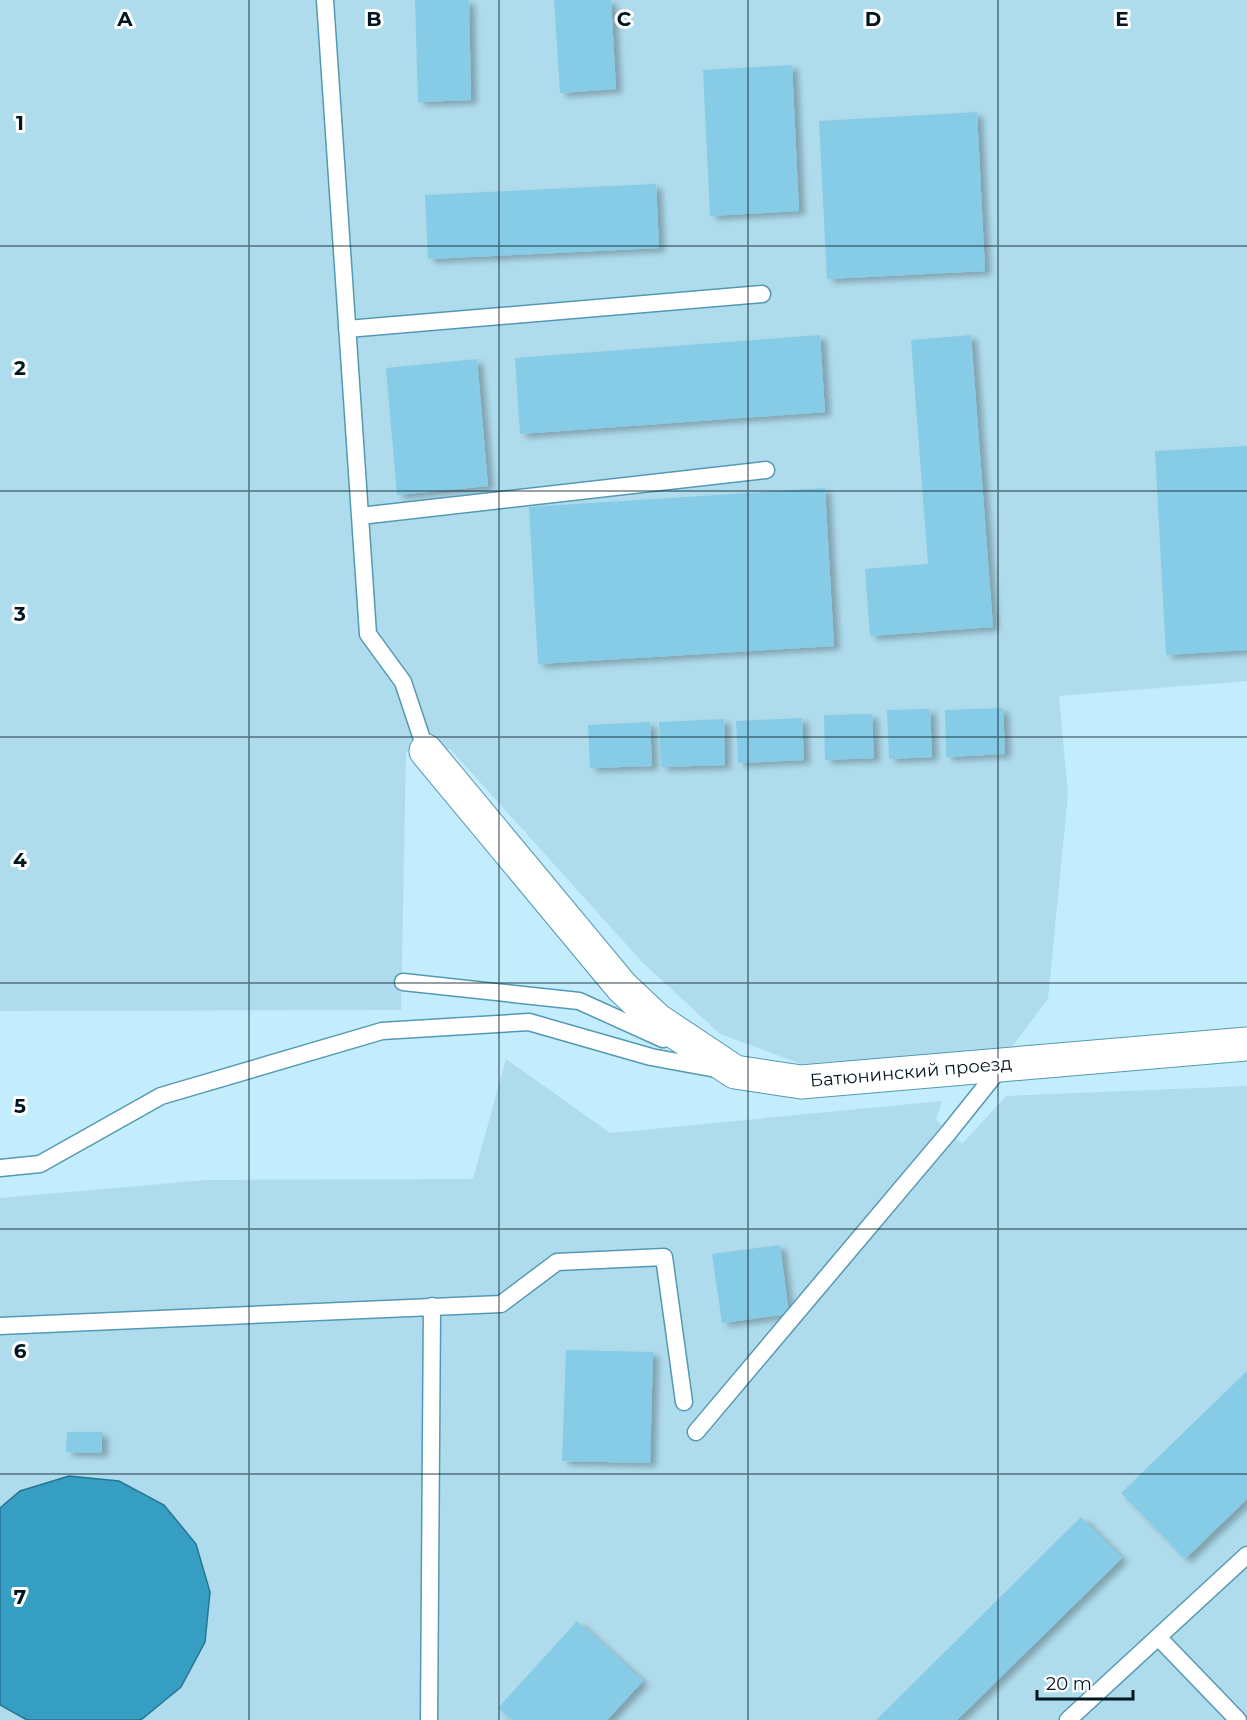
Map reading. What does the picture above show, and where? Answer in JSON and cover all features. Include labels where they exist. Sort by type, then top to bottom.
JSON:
[{"type":"street","name":"Батюнинский проезд","points":[[426,751],[622,987],[657,1020],[735,1072],[801,1082],[1247,1044]]},
{"type":"lane","points":[[325,0],[368,634],[403,682],[426,751]]},
{"type":"lane","points":[[347,329],[762,294]]},
{"type":"lane","points":[[360,516],[766,470]]},
{"type":"lane","points":[[403,982],[579,1001],[735,1072]]},
{"type":"lane","points":[[0,1168],[39,1164],[161,1096],[382,1031],[529,1022],[651,1058],[735,1072]]},
{"type":"lane","points":[[696,1432],[949,1132],[1003,1064]]},
{"type":"lane","points":[[0,1326],[501,1304],[557,1262],[664,1257],[684,1402]]},
{"type":"lane","points":[[429,1720],[432,1306]]},
{"type":"lane","points":[[1068,1720],[1247,1555]]},
{"type":"lane","points":[[1158,1638],[1238,1720]]},
{"type":"shaded area","points":[[0,0],[1247,0],[1247,681],[1059,696],[1068,794],[1048,999],[1008,1052],[801,1064],[720,1034],[642,962],[450,749],[406,752],[401,1010],[0,1011]]},
{"type":"shaded area","points":[[506,1059],[610,1133],[942,1101],[936,1120],[962,1144],[1006,1096],[1247,1086],[1247,1720],[0,1720],[0,1198],[206,1180],[473,1179]]},
{"type":"water","points":[[69,1476],[119,1481],[164,1505],[196,1544],[210,1592],[205,1642],[181,1687],[142,1719],[27,1720],[0,1705],[0,1508],[20,1491]]},
{"type":"building","points":[[415,0],[469,0],[471,100],[418,102]]},
{"type":"building","points":[[554,0],[611,0],[616,89],[560,93]]},
{"type":"building","points":[[792,65],[799,211],[710,216],[703,70]]},
{"type":"building","points":[[977,112],[985,271],[827,279],[819,121]]},
{"type":"building","points":[[656,184],[659,248],[428,259],[425,195]]},
{"type":"building","points":[[820,335],[825,412],[520,434],[515,358]]},
{"type":"building","points":[[971,335],[993,627],[870,636],[865,569],[928,564],[911,340]]},
{"type":"building","points":[[477,359],[488,486],[397,495],[386,368]]},
{"type":"building","points":[[1247,446],[1247,650],[1166,655],[1155,451]]},
{"type":"building","points":[[825,488],[834,646],[538,664],[529,507]]},
{"type":"building","points":[[1003,708],[1005,754],[946,757],[945,710]]},
{"type":"building","points":[[930,709],[932,757],[889,759],[887,710]]},
{"type":"building","points":[[872,714],[874,758],[825,760],[824,715]]},
{"type":"building","points":[[802,718],[804,760],[738,763],[736,721]]},
{"type":"building","points":[[724,719],[725,765],[661,767],[659,722]]},
{"type":"building","points":[[650,722],[652,766],[590,768],[588,725]]},
{"type":"building","points":[[780,1245],[789,1314],[722,1323],[712,1254]]},
{"type":"building","points":[[566,1350],[653,1352],[650,1463],[562,1461]]},
{"type":"building","points":[[1247,1371],[1247,1499],[1185,1559],[1121,1493]]},
{"type":"building","points":[[67,1432],[102,1432],[102,1453],[66,1452]]},
{"type":"building","points":[[1081,1517],[1122,1558],[957,1720],[876,1720]]},
{"type":"building","points":[[577,1621],[643,1681],[607,1720],[512,1720],[498,1708]]}]
